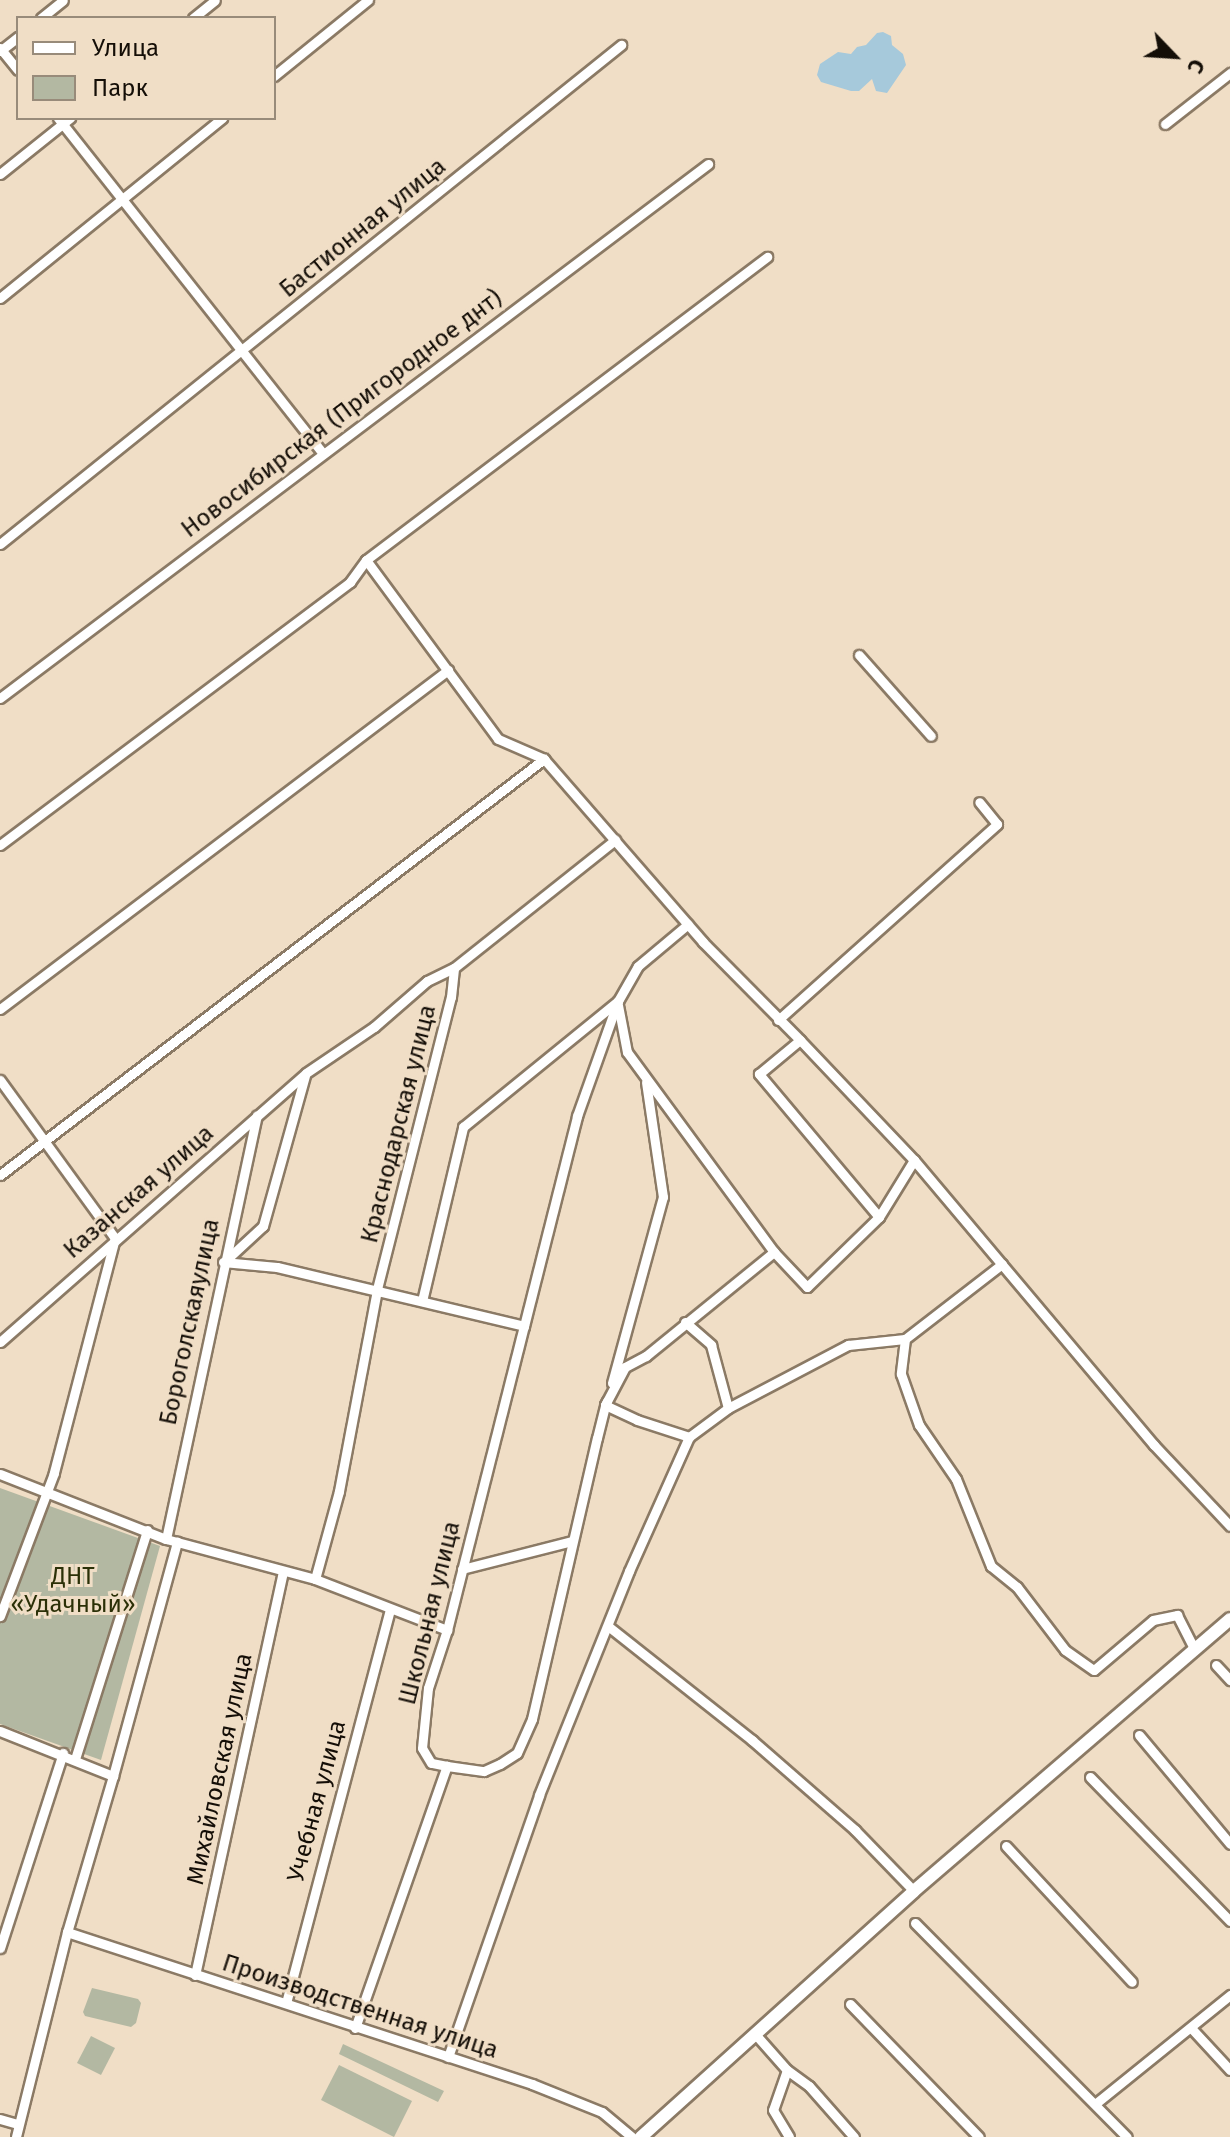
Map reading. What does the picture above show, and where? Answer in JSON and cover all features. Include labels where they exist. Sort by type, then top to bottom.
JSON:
[{"type":"main road","points":[[641,2137],[914,1891],[1230,1619]]},
{"type":"street","points":[[43,16],[63,0]]},
{"type":"street","points":[[195,16],[215,0]]},
{"type":"street","points":[[276,74],[368,0]]},
{"type":"street","name":"Бастионная улица","points":[[0,544],[131,442],[621,45]]},
{"type":"street","points":[[1,50],[16,68]]},
{"type":"street","points":[[1165,124],[1230,73]]},
{"type":"street","points":[[0,174],[64,120],[121,200],[244,349],[323,453]]},
{"type":"street","points":[[0,298],[220,120]]},
{"type":"street","name":"Новосибирская (Пригородное днт)","points":[[0,698],[708,164]]},
{"type":"street","points":[[0,845],[350,582],[366,560],[767,257]]},
{"type":"street","points":[[366,560],[498,739],[544,759],[688,924],[914,1160],[1154,1445],[1230,1526]]},
{"type":"street","points":[[859,655],[931,736]]},
{"type":"street","points":[[0,1009],[448,670]]},
{"type":"street","points":[[0,1175],[544,759]]},
{"type":"street","points":[[778,1020],[997,824],[979,802]]},
{"type":"street","name":"Казанская улица","points":[[0,1342],[306,1073],[374,1027],[427,981],[454,968],[615,840]]},
{"type":"street","points":[[422,1301],[463,1127],[618,1001],[638,966],[688,924]]},
{"type":"street","name":"Краснодарская улица","points":[[377,1289],[451,997],[454,968]]},
{"type":"street","points":[[618,1001],[627,1052],[774,1252],[807,1287],[879,1217],[914,1160]]},
{"type":"street","name":"Школьная улица","points":[[447,1766],[431,1763],[422,1748],[428,1688],[447,1630],[577,1116],[618,1001]]},
{"type":"street","points":[[800,1040],[759,1074],[879,1217]]},
{"type":"street","points":[[223,1262],[263,1226],[306,1073]]},
{"type":"street","points":[[355,2028],[447,1766],[484,1771],[517,1753],[532,1719],[605,1405],[663,1197],[645,1079]]},
{"type":"street","points":[[0,1080],[115,1238],[54,1473],[0,1616]]},
{"type":"street","name":"Бороголскаяулица","points":[[166,1539],[257,1115]]},
{"type":"street","points":[[605,1405],[625,1367],[646,1356],[774,1252]]},
{"type":"street","points":[[223,1262],[277,1267],[524,1326]]},
{"type":"street","points":[[448,2057],[539,1795],[689,1437],[728,1408],[848,1345],[905,1339],[1002,1264]]},
{"type":"street","points":[[315,1579],[339,1491],[377,1289]]},
{"type":"street","points":[[685,1322],[711,1345],[728,1408]]},
{"type":"street","points":[[905,1339],[901,1374],[919,1425],[956,1479],[991,1566],[1017,1587],[1065,1650],[1094,1670],[1153,1620],[1177,1615],[1195,1650]]},
{"type":"street","points":[[605,1405],[637,1420],[689,1437]]},
{"type":"street","points":[[0,1474],[166,1539],[315,1579],[447,1630]]},
{"type":"street","points":[[75,1759],[147,1530]]},
{"type":"street","points":[[462,1569],[572,1541]]},
{"type":"street","points":[[16,2137],[67,1932],[177,1542]]},
{"type":"street","name":"Михайловская улица","points":[[195,1975],[283,1571]]},
{"type":"street","name":"Учебная улица","points":[[286,2003],[390,1609]]},
{"type":"street","points":[[608,1626],[752,1740],[855,1830],[914,1891]]},
{"type":"street","points":[[1216,1665],[1230,1680]]},
{"type":"street","points":[[0,1731],[63,1753],[113,1776]]},
{"type":"street","points":[[1139,1735],[1230,1844]]},
{"type":"street","points":[[0,1948],[63,1753]]},
{"type":"street","points":[[1090,1777],[1230,1921]]},
{"type":"street","points":[[1006,1846],[1132,1982]]},
{"type":"street","points":[[915,1923],[1127,2137]]},
{"type":"street","name":"Производственная улица","points":[[67,1932],[448,2057],[602,2112],[632,2137]]},
{"type":"street","points":[[1095,2104],[1192,2029],[1230,1995]]},
{"type":"street","points":[[850,2004],[979,2137]]},
{"type":"street","points":[[1192,2029],[1230,2070]]},
{"type":"street","points":[[756,2035],[787,2070],[809,2086],[854,2137]]},
{"type":"street","points":[[787,2070],[773,2110],[789,2137]]},
{"type":"street","points":[[0,2119],[18,2124]]},
{"type":"green space","name":"ДНТ «Удачный»","points":[[0,1488],[160,1546],[101,1760],[0,1724]]},
{"type":"green space","points":[[92,1988],[138,1999],[141,2003],[136,2023],[131,2027],[85,2016],[83,2012]]},
{"type":"green space","points":[[91,2036],[115,2048],[101,2075],[77,2063]]},
{"type":"green space","points":[[343,2044],[444,2091],[438,2102],[339,2054]]},
{"type":"green space","points":[[339,2065],[412,2101],[394,2137],[321,2100]]},
{"type":"water","points":[[877,33],[891,36],[892,45],[903,54],[906,65],[887,93],[876,91],[872,79],[859,91],[821,82],[817,75],[820,64],[838,52],[851,54],[857,47],[866,45]]}]
